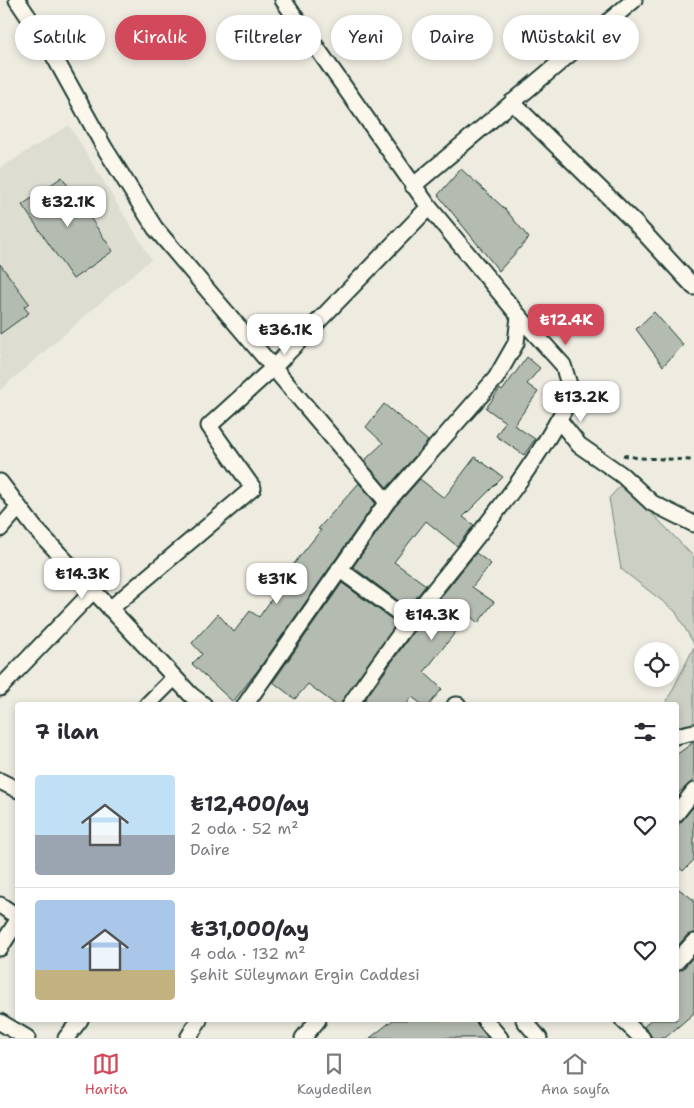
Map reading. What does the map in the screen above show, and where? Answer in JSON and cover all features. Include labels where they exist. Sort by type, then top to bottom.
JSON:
[{"type":"street","points":[[17,0],[50,49],[104,147],[155,228],[387,502]]},
{"type":"street","points":[[282,0],[429,207],[519,316],[563,365],[572,394],[546,444],[410,621],[352,702]]},
{"type":"street","points":[[413,186],[634,0]]},
{"type":"street","points":[[512,102],[635,223],[694,288]]},
{"type":"street","points":[[110,609],[253,488],[209,426],[274,367],[429,207]]},
{"type":"street","points":[[247,702],[387,502],[496,378],[516,343],[519,316]]},
{"type":"street","points":[[559,420],[579,445],[622,475],[652,503],[694,524]]},
{"type":"street","points":[[0,482],[34,527],[193,700]]},
{"type":"street","points":[[0,529],[19,507]]},
{"type":"street","points":[[339,569],[410,621]]},
{"type":"street","points":[[0,688],[93,591]]},
{"type":"street","points":[[150,702],[174,678]]},
{"type":"street","points":[[679,735],[694,732]]},
{"type":"street","points":[[0,781],[15,788]]},
{"type":"street","points":[[679,810],[694,791]]},
{"type":"street","points":[[0,905],[15,916]]},
{"type":"street","points":[[0,948],[15,923]]},
{"type":"street","points":[[679,959],[694,942]]},
{"type":"street","points":[[0,1022],[27,1038]]},
{"type":"street","points":[[66,1038],[78,1022]]},
{"type":"street","points":[[188,1038],[198,1022]]},
{"type":"street","points":[[303,1038],[316,1022]]},
{"type":"street","points":[[487,1022],[500,1038]]},
{"type":"street","points":[[526,1022],[539,1038]]},
{"type":"street","points":[[625,1022],[642,1038]]},
{"type":"path","points":[[621,454],[638,458],[694,460]]},
{"type":"shaded area","points":[[69,125],[151,259],[0,390],[0,168]]},
{"type":"shaded area","points":[[623,483],[694,557],[694,644],[675,611],[621,569],[609,498]]},
{"type":"shaded area","points":[[694,647],[694,725],[679,730],[679,702],[666,702],[674,687],[679,687],[679,677]]},
{"type":"building","points":[[461,169],[505,209],[529,238],[499,271],[438,195]]},
{"type":"building","points":[[62,177],[113,251],[73,279],[22,205]]},
{"type":"building","points":[[0,264],[29,303],[24,307],[29,313],[0,334]]},
{"type":"building","points":[[654,312],[683,345],[663,366],[636,329]]},
{"type":"building","points":[[527,357],[540,368],[527,384],[538,392],[514,425],[535,439],[524,455],[496,436],[505,422],[486,408],[500,389],[502,391]]},
{"type":"building","points":[[384,404],[428,441],[387,488],[364,461],[383,443],[366,427]]},
{"type":"building","points":[[475,457],[503,477],[463,517],[474,525],[457,546],[426,521],[394,562],[426,585],[408,608],[353,567],[394,508],[420,479],[444,498]]},
{"type":"building","points":[[359,483],[375,503],[258,670],[233,702],[192,664],[202,654],[192,643],[218,614],[234,632],[250,611],[259,617],[274,596],[277,598],[295,575],[289,570],[321,530],[318,529]]},
{"type":"building","points":[[476,553],[491,564],[472,587],[494,602],[478,623],[469,615],[424,672],[442,689],[431,702],[419,702],[412,697],[408,702],[363,702],[416,628]]},
{"type":"building","points":[[342,583],[397,623],[343,702],[332,702],[308,684],[295,699],[273,682]]},
{"type":"building","points":[[694,742],[694,780],[679,792],[679,753]]},
{"type":"building","points":[[694,806],[694,860],[683,871],[679,868],[679,824]]},
{"type":"building","points":[[679,889],[694,900],[694,933],[687,935],[679,944]]},
{"type":"building","points":[[694,956],[694,1013],[665,1038],[653,1038],[644,1027],[648,1022],[679,1022],[679,970],[683,969]]},
{"type":"building","points":[[390,1022],[476,1022],[488,1038],[370,1038]]}]
